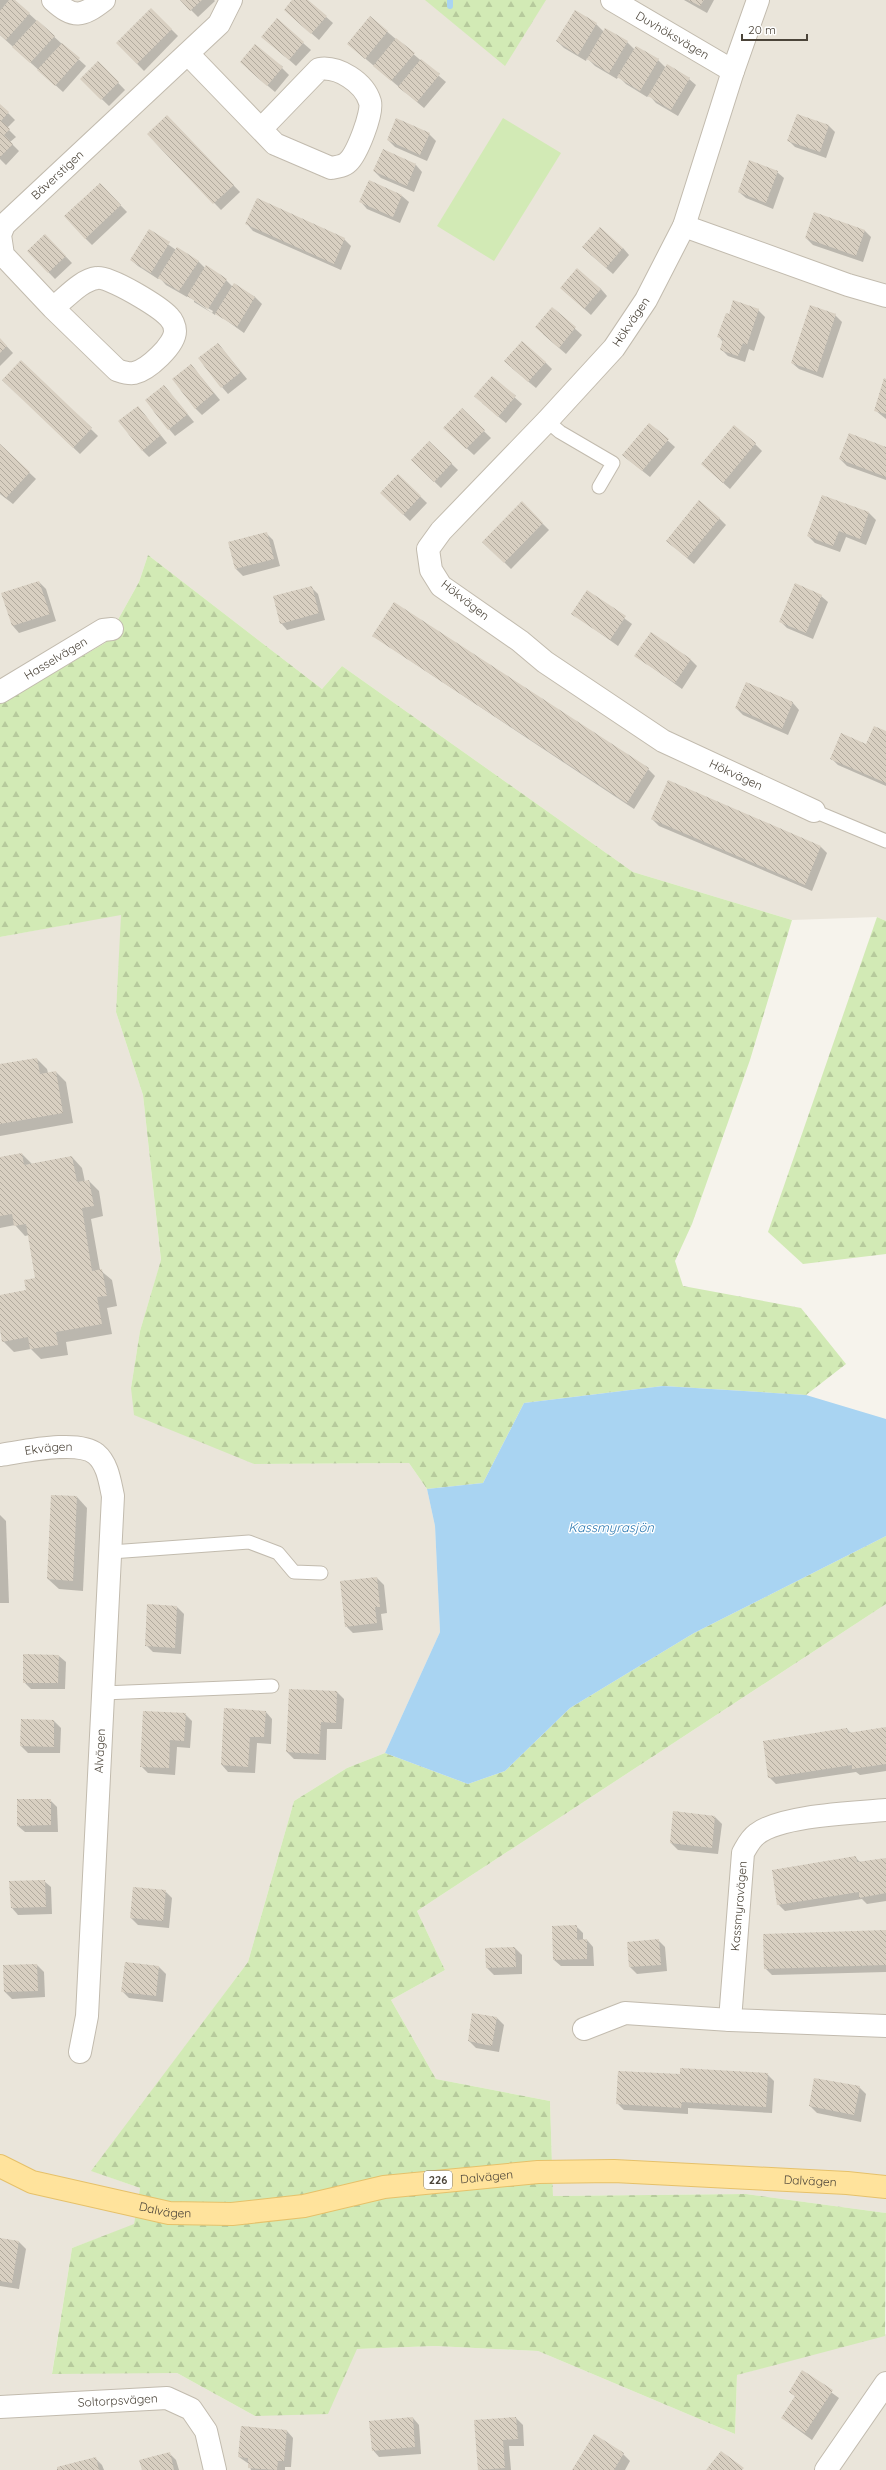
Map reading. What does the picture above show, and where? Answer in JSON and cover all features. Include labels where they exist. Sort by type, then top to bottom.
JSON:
[{"type":"main road","name":"Dalvägen","points":[[0,2166],[32,2182],[168,2213],[232,2214],[304,2206],[384,2187],[538,2172],[628,2172],[847,2182],[886,2187]]},
{"type":"street","points":[[53,0],[70,14],[89,12],[104,0]]},
{"type":"street","name":"Bäverstigen","points":[[53,308],[87,280],[99,277],[144,299],[169,317],[175,330],[174,337],[159,356],[142,370],[127,374],[110,365],[53,308],[3,255],[0,235],[4,225],[219,24],[232,0]]},
{"type":"street","name":"Duvhöksvägen","points":[[612,0],[733,72]]},
{"type":"street","name":"Hökvägen","points":[[758,0],[733,72],[684,226],[646,300],[614,348],[547,421],[441,531],[428,549],[431,570],[442,586],[520,641],[545,662],[656,736],[814,811]]},
{"type":"street","points":[[188,54],[275,144],[331,168],[341,166],[348,162],[355,151],[368,120],[370,102],[365,91],[346,75],[328,68],[319,69],[261,129]]},
{"type":"street","points":[[684,226],[848,285],[886,296]]},
{"type":"street","name":"Hasselvägen","points":[[0,692],[103,630],[112,629]]},
{"type":"street","name":"Ekvägen","points":[[0,1455],[48,1447],[73,1447],[96,1454]]},
{"type":"street","name":"Alvägen","points":[[80,2052],[87,2016],[113,1496],[107,1471],[96,1454]]},
{"type":"street","name":"Kassmyravägen","points":[[730,2020],[743,1854],[749,1842],[758,1833],[772,1826],[816,1816],[886,1810]]},
{"type":"street","points":[[584,2029],[625,2013],[730,2020],[886,2026]]},
{"type":"street","points":[[826,2470],[886,2383]]},
{"type":"street","name":"Soltorpsvägen","points":[[0,2407],[167,2398],[191,2409],[206,2431],[215,2470]]},
{"type":"lane","points":[[547,421],[560,432],[613,463],[599,487]]},
{"type":"lane","points":[[814,811],[886,841]]},
{"type":"lane","points":[[111,1552],[249,1542],[278,1553],[294,1572],[322,1572]]},
{"type":"lane","points":[[103,1693],[272,1686]]},
{"type":"shaded area","points":[[0,0],[886,0],[886,921],[877,917],[792,920],[633,872],[342,666],[322,689],[148,555],[139,582],[105,643],[0,704]]},
{"type":"shaded area","points":[[122,914],[116,1012],[143,1095],[161,1261],[140,1331],[131,1388],[254,1464],[409,1463],[427,1489],[435,1526],[440,1632],[385,1753],[347,1768],[294,1801],[248,1962],[92,2171],[140,2188],[134,2225],[72,2248],[52,2373],[177,2373],[255,2416],[357,2349],[435,2346],[538,2351],[735,2434],[737,2375],[886,2334],[886,2470],[0,2470],[0,937]]},
{"type":"shaded area","points":[[886,1604],[886,2213],[746,2194],[553,2196],[550,2101],[436,2079],[391,2000],[445,1970],[417,1911]]},
{"type":"green space","points":[[425,0],[546,0],[505,66]]},
{"type":"green space","points":[[503,118],[561,153],[494,261],[437,226]]},
{"type":"green space","points":[[148,555],[322,689],[342,666],[633,872],[792,920],[750,1060],[692,1224],[675,1261],[683,1286],[801,1308],[846,1364],[806,1395],[663,1386],[524,1403],[483,1483],[427,1489],[409,1463],[254,1464],[134,1415],[131,1388],[140,1331],[161,1260],[143,1095],[116,1012],[121,915],[0,937],[0,704],[105,643],[139,582]]},
{"type":"green space","points":[[877,917],[886,921],[886,1254],[803,1264],[768,1232]]},
{"type":"green space","points":[[886,1536],[886,1604],[417,1911],[445,1970],[391,2000],[436,2079],[550,2101],[553,2196],[746,2194],[886,2213],[885,2336],[737,2375],[735,2434],[538,2351],[435,2346],[357,2349],[328,2414],[255,2416],[177,2373],[52,2374],[72,2248],[134,2224],[140,2188],[91,2171],[248,1962],[294,1801],[347,1768],[385,1753],[468,1784],[505,1771],[570,1708],[694,1633]]},
{"type":"water","name":"Kassmyrasjön","points":[[663,1386],[806,1395],[886,1419],[886,1536],[694,1633],[570,1708],[505,1771],[468,1784],[385,1753],[440,1632],[435,1526],[427,1489],[483,1483],[524,1403]]},
{"type":"building","points":[[9,0],[15,0],[30,13],[6,40],[0,35],[0,11]]},
{"type":"building","points":[[180,0],[202,0],[190,11]]},
{"type":"building","points":[[292,0],[308,0],[327,16],[311,34],[284,10]]},
{"type":"building","points":[[688,0],[704,0],[700,6]]},
{"type":"building","points":[[151,8],[172,29],[137,64],[116,43]]},
{"type":"building","points":[[575,10],[597,23],[578,55],[556,41]]},
{"type":"building","points":[[370,16],[388,31],[365,59],[347,44]]},
{"type":"building","points":[[277,18],[304,42],[289,60],[261,37]]},
{"type":"building","points":[[37,20],[55,36],[30,63],[12,47]]},
{"type":"building","points":[[605,28],[628,41],[609,73],[587,59]]},
{"type":"building","points":[[396,38],[415,53],[391,81],[373,66]]},
{"type":"building","points":[[62,43],[80,58],[55,86],[37,70]]},
{"type":"building","points":[[255,44],[283,67],[267,86],[240,62]]},
{"type":"building","points":[[636,46],[659,59],[640,91],[617,77]]},
{"type":"building","points":[[421,59],[440,74],[417,102],[398,87]]},
{"type":"building","points":[[98,61],[119,82],[101,100],[80,79]]},
{"type":"building","points":[[667,64],[690,78],[671,110],[648,96]]},
{"type":"building","points":[[0,104],[9,112],[1,121],[10,129],[4,135],[13,144],[0,157]]},
{"type":"building","points":[[797,114],[829,125],[820,152],[787,141]]},
{"type":"building","points":[[167,115],[234,185],[213,204],[147,134]]},
{"type":"building","points":[[396,118],[430,133],[420,155],[387,140]]},
{"type":"building","points":[[383,149],[416,164],[407,186],[373,171]]},
{"type":"building","points":[[749,160],[778,171],[766,203],[738,192]]},
{"type":"building","points":[[369,180],[402,195],[393,217],[359,202]]},
{"type":"building","points":[[100,183],[121,205],[85,239],[64,216]]},
{"type":"building","points":[[257,198],[345,238],[334,264],[245,224]]},
{"type":"building","points":[[814,212],[865,230],[856,256],[805,238]]},
{"type":"building","points":[[600,227],[623,248],[606,268],[582,247]]},
{"type":"building","points":[[149,229],[170,242],[151,273],[130,260]]},
{"type":"building","points":[[45,234],[66,256],[48,273],[27,251]]},
{"type":"building","points":[[177,247],[199,261],[179,291],[158,278]]},
{"type":"building","points":[[206,265],[227,279],[208,309],[187,296]]},
{"type":"building","points":[[577,268],[601,289],[584,309],[560,288]]},
{"type":"building","points":[[234,283],[255,297],[237,327],[215,314]]},
{"type":"building","points":[[733,300],[759,309],[747,345],[743,343],[738,356],[720,350],[723,339],[717,337],[726,313],[729,314]]},
{"type":"building","points":[[810,305],[836,314],[817,372],[791,363]]},
{"type":"building","points":[[552,307],[576,327],[559,348],[535,327]]},
{"type":"building","points":[[0,338],[7,346],[0,353]]},
{"type":"building","points":[[522,341],[546,362],[528,382],[504,361]]},
{"type":"building","points":[[218,343],[241,372],[221,388],[198,358]]},
{"type":"building","points":[[21,360],[92,428],[73,448],[2,380]]},
{"type":"building","points":[[191,364],[214,393],[195,409],[172,379]]},
{"type":"building","points":[[492,376],[516,396],[498,417],[474,396]]},
{"type":"building","points":[[884,378],[886,379],[886,414],[874,411]]},
{"type":"building","points":[[164,385],[188,414],[168,430],[145,400]]},
{"type":"building","points":[[138,406],[161,435],[142,451],[118,421]]},
{"type":"building","points":[[462,408],[485,430],[466,449],[443,428]]},
{"type":"building","points":[[649,423],[669,439],[642,471],[622,455]]},
{"type":"building","points":[[734,425],[756,443],[723,483],[701,464]]},
{"type":"building","points":[[849,433],[886,447],[886,477],[839,459]]},
{"type":"building","points":[[429,441],[452,463],[434,482],[411,460]]},
{"type":"building","points":[[0,444],[30,472],[6,498],[0,493]]},
{"type":"building","points":[[398,474],[421,496],[403,515],[380,493]]},
{"type":"building","points":[[822,495],[869,512],[860,539],[839,531],[833,546],[807,536]]},
{"type":"building","points":[[699,500],[720,518],[687,558],[666,541]]},
{"type":"building","points":[[522,501],[543,523],[504,563],[482,542]]},
{"type":"building","points":[[267,532],[274,559],[235,569],[228,542]]},
{"type":"building","points":[[39,581],[50,614],[12,626],[1,593]]},
{"type":"building","points":[[795,583],[822,595],[806,633],[779,622]]},
{"type":"building","points":[[312,586],[319,613],[280,624],[273,596]]},
{"type":"building","points":[[587,590],[626,616],[610,640],[571,614]]},
{"type":"building","points":[[394,602],[649,768],[627,803],[372,636]]},
{"type":"building","points":[[651,632],[691,659],[675,683],[634,656]]},
{"type":"building","points":[[746,682],[793,702],[782,729],[735,708]]},
{"type":"building","points":[[874,726],[886,731],[886,783],[830,759],[841,733],[866,744]]},
{"type":"building","points":[[668,780],[821,846],[805,885],[651,819]]},
{"type":"building","points":[[37,1058],[40,1074],[56,1071],[63,1113],[0,1124],[0,1064]]},
{"type":"building","points":[[22,1153],[24,1165],[72,1156],[77,1182],[89,1180],[94,1206],[82,1208],[92,1271],[102,1269],[107,1296],[97,1297],[102,1324],[56,1332],[58,1345],[30,1349],[28,1337],[2,1342],[0,1329],[0,1295],[26,1290],[24,1280],[35,1278],[26,1224],[14,1226],[12,1214],[0,1216],[0,1157]]},
{"type":"building","points":[[51,1495],[77,1496],[73,1581],[47,1579]]},
{"type":"building","points":[[377,1577],[380,1607],[375,1607],[377,1623],[345,1627],[340,1581]]},
{"type":"building","points":[[147,1604],[177,1606],[175,1648],[145,1646]]},
{"type":"building","points":[[23,1654],[59,1655],[58,1683],[23,1683]]},
{"type":"building","points":[[289,1689],[337,1691],[336,1723],[321,1722],[319,1754],[286,1752]]},
{"type":"building","points":[[224,1708],[266,1711],[264,1737],[250,1737],[248,1767],[221,1765]]},
{"type":"building","points":[[143,1711],[186,1713],[184,1741],[170,1740],[169,1768],[140,1767]]},
{"type":"building","points":[[21,1719],[54,1720],[54,1747],[20,1746]]},
{"type":"building","points":[[886,1727],[886,1764],[852,1769],[852,1765],[768,1778],[763,1741],[847,1728],[848,1733]]},
{"type":"building","points":[[17,1799],[51,1799],[51,1825],[17,1826]]},
{"type":"building","points":[[673,1811],[715,1816],[712,1848],[670,1843]]},
{"type":"building","points":[[856,1856],[857,1862],[886,1858],[886,1893],[859,1898],[859,1892],[777,1905],[772,1870]]},
{"type":"building","points":[[45,1880],[46,1907],[11,1908],[9,1881]]},
{"type":"building","points":[[133,1887],[166,1890],[163,1921],[130,1918]]},
{"type":"building","points":[[577,1925],[577,1940],[587,1939],[587,1959],[553,1960],[552,1926]]},
{"type":"building","points":[[886,1930],[886,1965],[764,1969],[763,1934]]},
{"type":"building","points":[[659,1939],[661,1965],[629,1967],[627,1942]]},
{"type":"building","points":[[515,1947],[516,1967],[486,1968],[485,1948]]},
{"type":"building","points":[[125,1962],[159,1966],[156,1996],[121,1992]]},
{"type":"building","points":[[37,1964],[38,1991],[4,1992],[3,1965]]},
{"type":"building","points":[[472,2013],[497,2017],[492,2046],[468,2041]]},
{"type":"building","points":[[680,2068],[768,2073],[766,2107],[682,2102],[681,2108],[616,2104],[618,2071],[680,2074]]},
{"type":"building","points":[[814,2078],[860,2086],[854,2115],[809,2106]]},
{"type":"building","points":[[0,2238],[19,2241],[12,2283],[0,2281]]},
{"type":"building","points":[[802,2370],[833,2390],[805,2433],[781,2418],[795,2396],[789,2392]]},
{"type":"building","points":[[413,2417],[415,2447],[372,2451],[369,2421]]},
{"type":"building","points":[[516,2417],[518,2439],[503,2440],[505,2468],[478,2470],[474,2420]]},
{"type":"building","points":[[241,2426],[287,2430],[284,2461],[278,2461],[277,2470],[248,2468],[248,2458],[238,2457]]},
{"type":"building","points":[[594,2434],[624,2453],[614,2470],[572,2470]]},
{"type":"building","points":[[721,2451],[744,2468],[742,2470],[706,2470]]},
{"type":"building","points":[[170,2452],[174,2470],[142,2470],[139,2460]]},
{"type":"building","points":[[96,2457],[99,2470],[57,2470],[57,2467]]},
{"type":"waterway","points":[[450,0],[450,6]]}]
